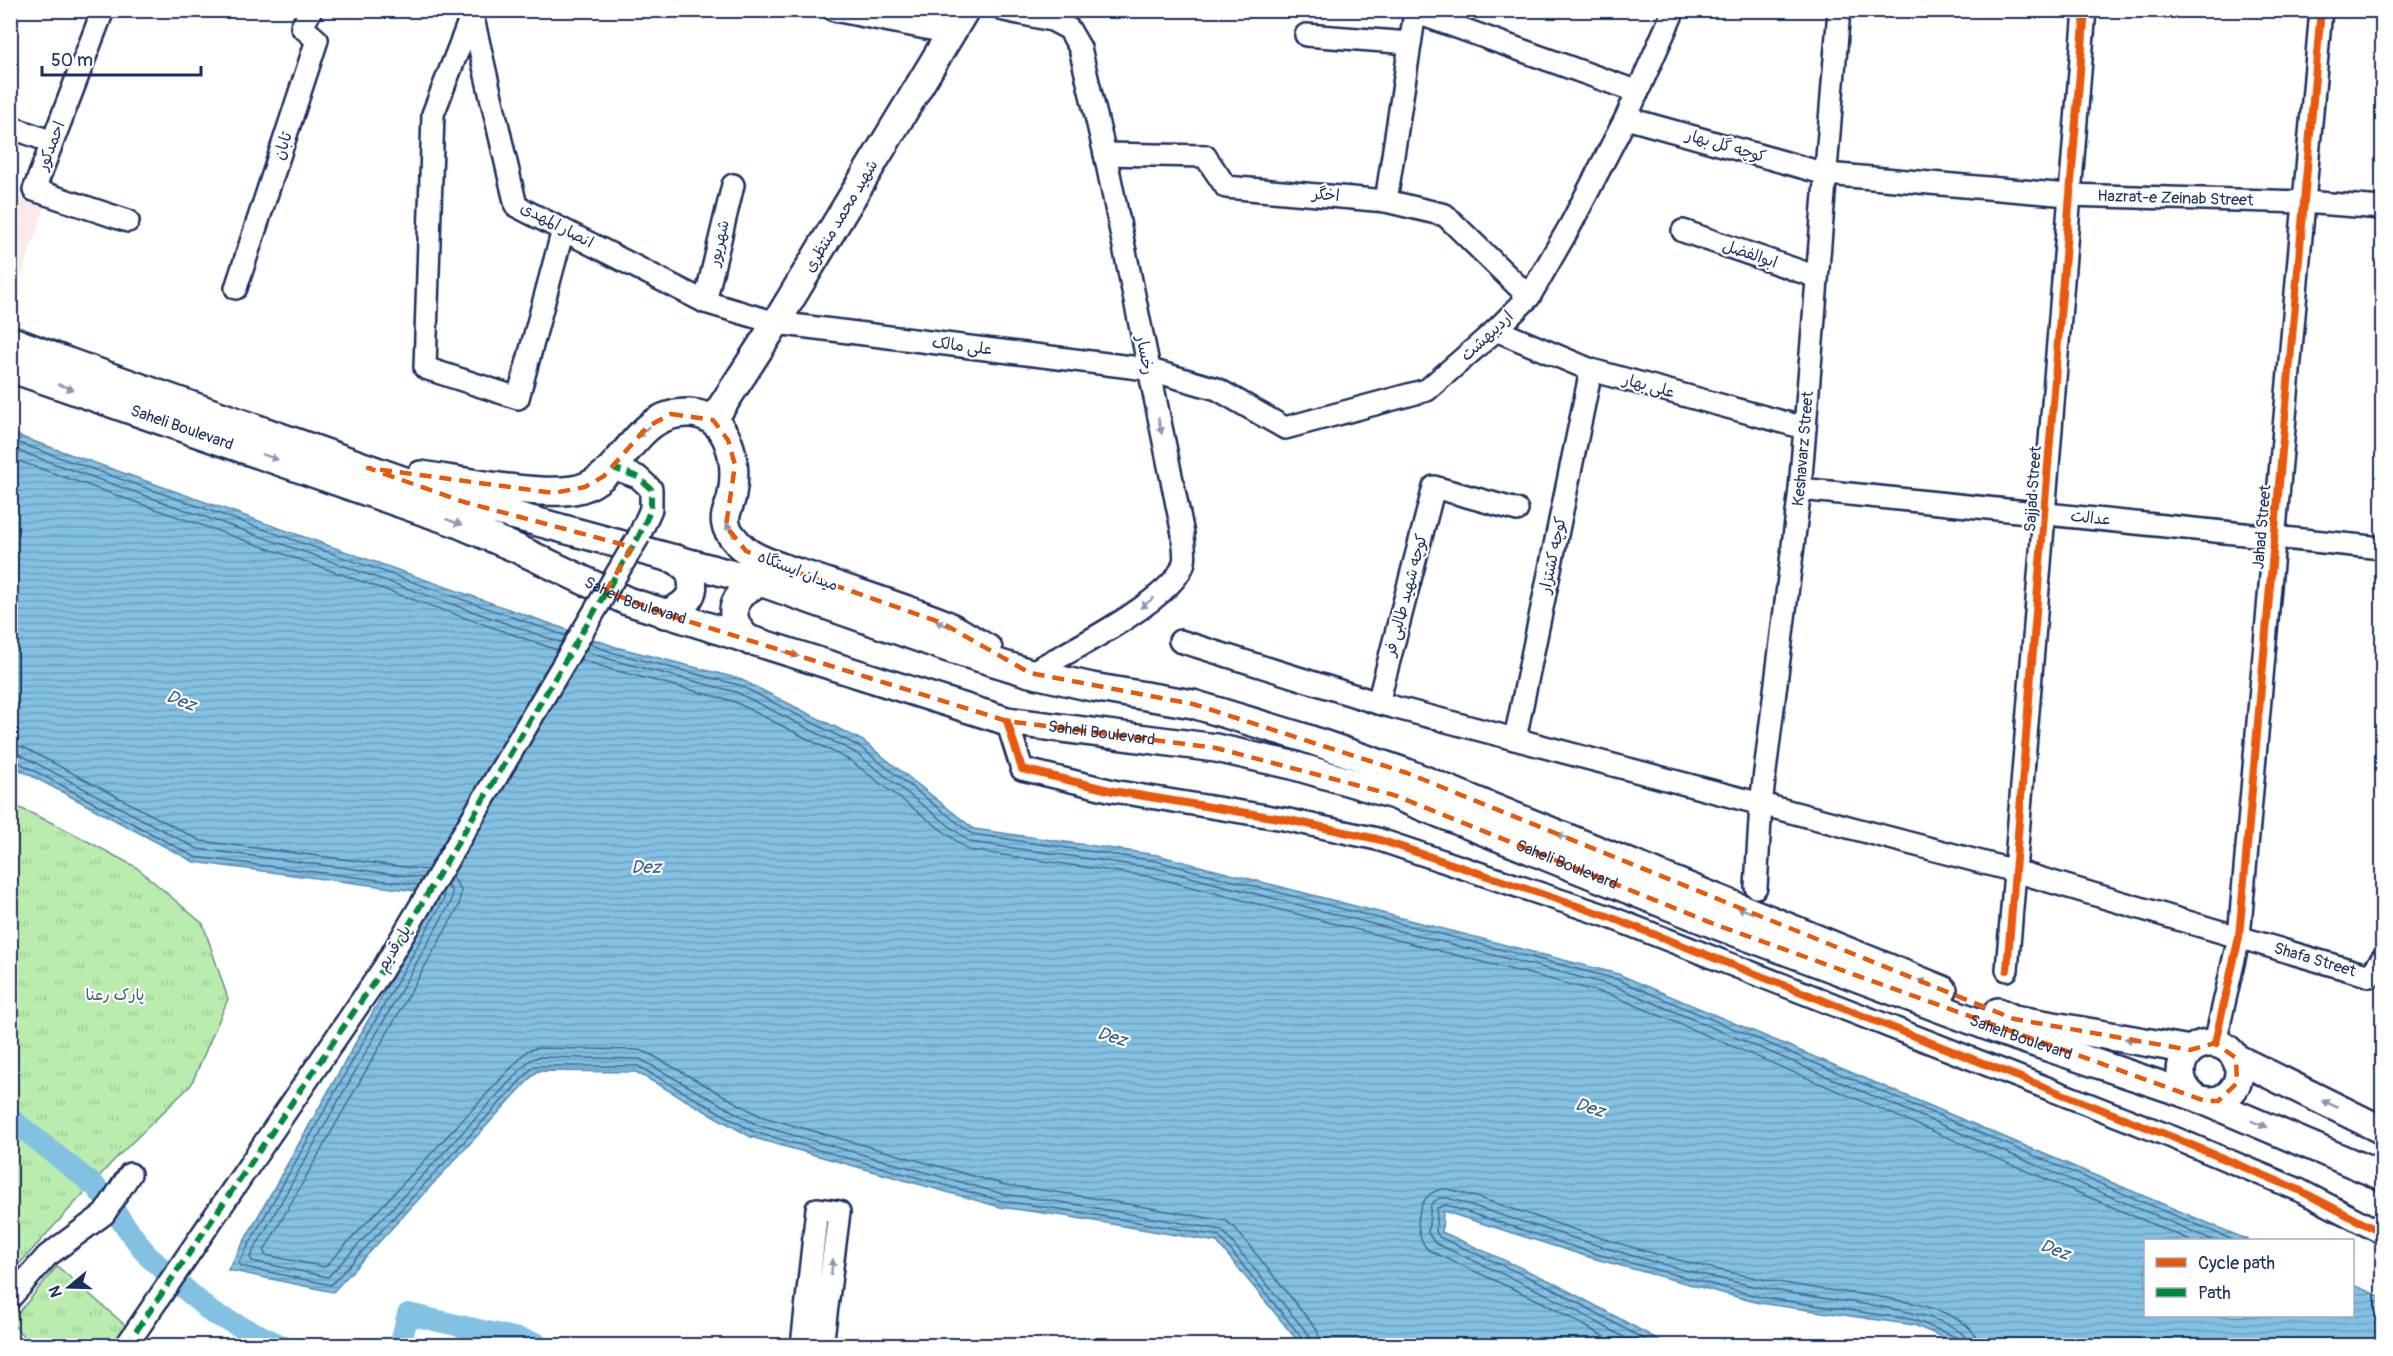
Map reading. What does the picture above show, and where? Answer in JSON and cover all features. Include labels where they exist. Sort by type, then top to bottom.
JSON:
[{"type":"main road","name":"شهید محمد منتظری","points":[[713,420],[776,323],[958,22]]},
{"type":"main road","name":"Saheli Boulevard","points":[[10,340],[464,502],[762,583],[948,648],[1030,673],[1092,687],[1193,704],[1302,737],[1407,773],[2014,1019],[2214,1050],[2382,1131]]},
{"type":"main road","name":"Saheli Boulevard","points":[[10,368],[365,489],[457,523],[518,549],[627,601],[750,641],[1007,720],[1216,748],[1292,765],[1394,795],[1768,944],[2006,1033],[2199,1099],[2382,1176]]},
{"type":"main road","points":[[368,468],[554,493],[585,487],[613,468],[647,427],[671,414],[693,413],[713,420]]},
{"type":"main road","name":"میدان ایستگاه","points":[[713,420],[728,440],[735,465],[726,526],[746,551],[774,564],[942,623],[1030,673]]},
{"type":"main road","points":[[665,614],[683,607],[692,591],[690,572],[676,559]]},
{"type":"main road","points":[[750,641],[741,634],[735,624],[733,613],[742,592],[762,583]]},
{"type":"main road","points":[[1188,744],[1199,734],[1202,726],[1202,718],[1193,704]]},
{"type":"main road","points":[[2214,1050],[2240,1071],[2237,1083],[2230,1094],[2218,1101],[2199,1099],[2184,1086],[2181,1074],[2183,1061],[2214,1050]]},
{"type":"street","name":"احمدکور","points":[[103,10],[34,190],[128,221]]},
{"type":"street","name":"تابان","points":[[236,288],[317,40],[302,27],[311,10]]},
{"type":"street","points":[[834,10],[958,22]]},
{"type":"street","name":"رخسار","points":[[1004,10],[1052,20],[1069,29],[1080,48],[1105,154],[1183,534],[1184,563],[1172,583],[1140,608],[1030,673]]},
{"type":"street","name":"اردیبهشت","points":[[1148,369],[1216,389],[1285,428],[1427,390],[1496,330],[1529,297],[1570,226],[1626,118],[1674,10]]},
{"type":"street","name":"Keshavarz Street","points":[[1756,887],[1761,804],[1800,489],[1839,10]]},
{"type":"street","name":"Sajjad Street","points":[[2007,970],[2068,195],[2085,10]]},
{"type":"street","name":"Jahad Street","points":[[2214,1050],[2239,937],[2320,10]]},
{"type":"street","points":[[469,12],[433,114],[425,368],[518,398],[563,230]]},
{"type":"street","name":"انصار المهدی","points":[[469,12],[516,206],[705,302],[776,323]]},
{"type":"street","points":[[1386,201],[1415,12],[1638,93]]},
{"type":"street","points":[[1306,35],[1410,43]]},
{"type":"street","name":"کوچه گل بهار","points":[[1626,118],[1826,174]]},
{"type":"street","points":[[10,127],[52,142]]},
{"type":"street","name":"اخگر","points":[[1105,154],[1205,156],[1226,187],[1386,201],[1445,215],[1529,297]]},
{"type":"street","name":"Hazrat-e Zeinab Street","points":[[1826,174],[2068,195],[2304,202],[2382,208]]},
{"type":"street","name":"شهریور","points":[[705,302],[733,185]]},
{"type":"street","name":"ابوالفضل","points":[[1683,231],[1817,278]]},
{"type":"street","name":"علی مالک","points":[[776,323],[1148,369]]},
{"type":"street","name":"علی بهار","points":[[1496,330],[1591,370],[1805,428]]},
{"type":"street","name":"کوچه کشتزار","points":[[1515,739],[1591,370]]},
{"type":"street","name":"پل قدیم","points":[[126,1346],[382,969],[639,536],[651,509],[651,489],[638,477],[613,468]]},
{"type":"street","name":"کوچه شهید طالبی فر","points":[[1378,703],[1434,487],[1517,510]]},
{"type":"street","name":"عدالت","points":[[1800,489],[2382,548]]},
{"type":"street","points":[[1180,641],[1378,703],[2015,871],[2239,937]]},
{"type":"street","points":[[1007,720],[1022,769],[1113,791],[1284,819],[1377,839],[1607,916],[2172,1137],[2299,1190],[2382,1233]]},
{"type":"street","name":"Shafa Street","points":[[2239,937],[2370,976],[2382,959]]},
{"type":"street","points":[[14,1284],[47,1256],[104,1214],[130,1174]]},
{"type":"street","points":[[802,1346],[817,1301],[822,1346]]},
{"type":"highlighted area","points":[[671,414],[713,420],[728,440],[735,465],[726,526],[746,551],[774,564],[942,623],[1030,673],[1193,704],[1407,773],[2014,1019],[2190,1050],[2215,1043],[2236,1058],[2237,1083],[2218,1101],[2205,1101],[1714,924],[1394,795],[1216,748],[1007,721],[665,614],[606,591],[632,547],[464,502],[368,468],[554,493],[585,487],[604,476],[647,427]]},
{"type":"shaded area","points":[[10,194],[45,206],[11,306]]},
{"type":"green space","name":"پارک رعنا","points":[[11,804],[61,827],[136,867],[203,924],[228,999],[191,1085],[116,1158],[11,1273]]},
{"type":"green space","points":[[57,1266],[148,1345],[31,1345],[11,1322]]},
{"type":"water","name":"Dez","points":[[10,433],[616,647],[740,679],[863,741],[974,829],[1157,855],[1618,974],[2246,1239],[2144,1239],[2144,1317],[2354,1317],[2354,1285],[2382,1297],[2382,1345],[1961,1345],[1914,1325],[1759,1303],[1592,1258],[1443,1211],[1442,1232],[1550,1281],[1668,1345],[1301,1345],[1217,1242],[1000,1207],[751,1137],[636,1072],[537,1071],[333,1292],[228,1270],[439,894],[194,862],[11,765]]},
{"type":"waterway","points":[[10,1118],[96,1187],[148,1256],[212,1313],[282,1346]]},
{"type":"waterway","points":[[400,1346],[408,1314],[536,1343],[538,1346]]},
{"type":"marked path","points":[[126,1346],[383,969],[639,536],[651,509],[651,489],[638,477],[613,468]]},
{"type":"cycle path","points":[[2007,970],[2085,10]]},
{"type":"cycle path","points":[[2215,1043],[2239,937],[2321,10]]},
{"type":"cycle path","points":[[1007,721],[1022,769],[1113,791],[1284,819],[1377,839],[1607,916],[2172,1137],[2299,1190],[2382,1233]]}]
